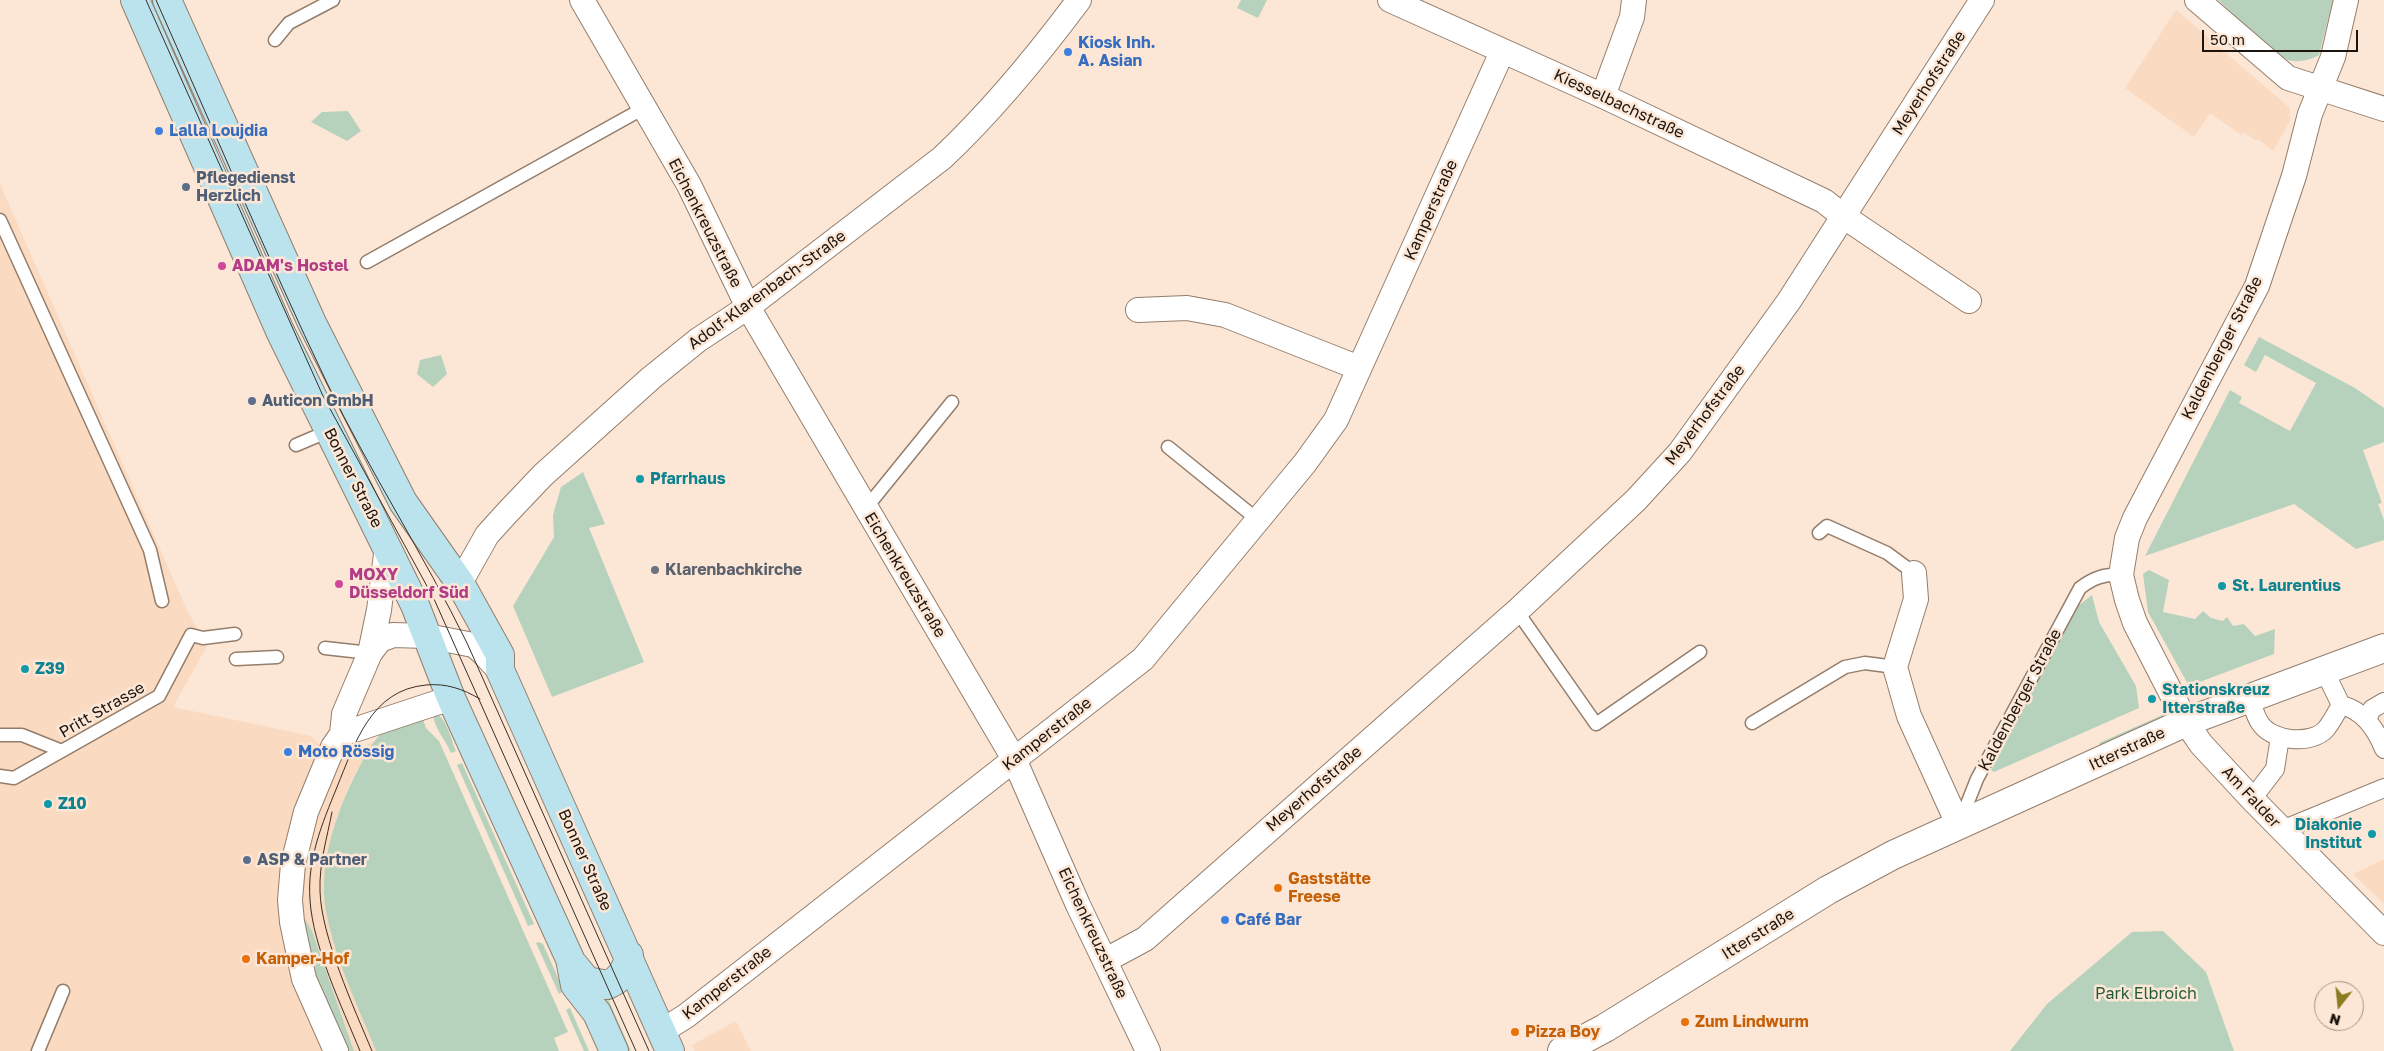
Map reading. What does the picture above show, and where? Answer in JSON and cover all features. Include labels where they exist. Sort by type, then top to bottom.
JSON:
[{"type":"main road","name":"Bonner Straße","points":[[135,0],[280,331],[416,605],[451,698],[570,959],[575,985],[597,1013],[614,1051]]},
{"type":"main road","name":"Bonner Straße","points":[[167,0],[312,322],[403,502],[460,583],[500,655],[500,670],[666,1041]]},
{"type":"main road","points":[[570,959],[587,981],[607,985],[622,975],[628,964],[629,955]]},
{"type":"street","name":"Eichenkreuzstraße","points":[[582,0],[688,185],[748,308],[1014,759],[1078,905],[1148,1051]]},
{"type":"street","name":"Adolf-Klarenbach-Straße","points":[[460,583],[487,535],[544,475],[651,378],[698,340],[748,308],[942,158],[973,128],[1054,34],[1079,0]]},
{"type":"street","name":"Kiesselbachstraße","points":[[1390,0],[1603,96],[1824,200],[1843,216]]},
{"type":"street","points":[[1603,96],[1632,17],[1634,0]]},
{"type":"street","name":"Meyerhofstraße","points":[[1106,960],[1145,939],[1517,611],[1636,500],[1680,452],[1789,301],[1982,0]]},
{"type":"street","points":[[2198,0],[2288,78],[2384,109]]},
{"type":"street","name":"Kaldenberger Straße","points":[[2186,722],[2135,623],[2121,575],[2127,538],[2135,518],[2257,286],[2294,176],[2310,114],[2333,57],[2346,0]]},
{"type":"street","name":"Kamperstraße","points":[[666,1041],[686,1016],[1143,659],[1258,520],[1320,443],[1336,420],[1502,52]]},
{"type":"street","points":[[1843,216],[1970,301]]},
{"type":"street","points":[[1138,310],[1187,308],[1224,315],[1359,368]]},
{"type":"street","name":"Bonner Straße","points":[[335,1051],[304,979],[297,952],[290,900],[297,845],[306,812],[333,747],[342,734],[344,714],[370,653],[387,546]]},
{"type":"street","points":[[1914,573],[1916,599],[1895,668],[1909,716],[1958,826]]},
{"type":"street","name":"Bonner Straße","points":[[370,653],[380,640],[393,635],[427,636],[473,645],[480,649],[487,661],[500,670]]},
{"type":"street","name":"Itterstraße","points":[[1562,1051],[1613,1023],[1828,890],[1893,855],[2186,722],[2384,648]]},
{"type":"street","points":[[2324,670],[2340,705]]},
{"type":"street","points":[[342,734],[451,698]]},
{"type":"street","points":[[2250,698],[2259,722],[2264,728],[2280,737],[2301,739],[2313,737],[2326,730],[2340,705]]},
{"type":"street","points":[[2367,719],[2372,709],[2384,702]]},
{"type":"street","points":[[2340,705],[2349,707],[2367,719],[2384,749]]},
{"type":"street","name":"Am Falder","points":[[2186,722],[2200,744],[2384,933]]},
{"type":"street","points":[[2252,799],[2275,768],[2280,737]]},
{"type":"street","points":[[2282,830],[2384,788]]},
{"type":"lane","points":[[275,40],[289,23],[334,0]]},
{"type":"lane","points":[[367,262],[644,108]]},
{"type":"lane","points":[[0,220],[150,550],[162,601]]},
{"type":"lane","points":[[866,508],[952,402]]},
{"type":"lane","points":[[296,446],[329,431]]},
{"type":"lane","points":[[1168,447],[1258,520]]},
{"type":"lane","points":[[1818,533],[1827,526],[1887,553],[1914,573]]},
{"type":"lane","name":"Kaldenberger Straße","points":[[1958,826],[1977,779],[2080,588],[2092,579],[2109,574],[2121,575]]},
{"type":"lane","points":[[1517,611],[1596,724],[1700,652]]},
{"type":"lane","name":"Pritt Strasse","points":[[0,776],[14,778],[158,696],[191,635],[203,638],[235,634]]},
{"type":"lane","points":[[325,648],[370,653]]},
{"type":"lane","points":[[236,659],[277,656]]},
{"type":"lane","points":[[1752,723],[1845,667],[1865,664],[1895,668]]},
{"type":"lane","points":[[0,735],[22,735],[62,752]]},
{"type":"lane","points":[[38,1051],[63,991]]},
{"type":"shaded area","points":[[2176,10],[2290,108],[2290,121],[2273,151],[2258,139],[2256,141],[2243,132],[2241,135],[2210,113],[2194,137],[2125,88]]},
{"type":"shaded area","points":[[0,184],[186,608],[207,646],[173,707],[311,736],[325,750],[287,896],[334,1051],[0,1051]]},
{"type":"shaded area","points":[[374,741],[350,783],[337,816],[328,859],[324,895],[345,976],[376,1051],[354,1051],[312,931],[304,917],[303,880],[308,846],[338,761]]},
{"type":"shaded area","points":[[2384,859],[2384,904],[2353,874]]},
{"type":"shaded area","points":[[736,1021],[751,1051],[694,1051],[692,1045]]},
{"type":"green space","points":[[1241,0],[1267,0],[1258,18],[1237,8]]},
{"type":"green space","points":[[2218,0],[2333,0],[2319,55],[2300,61],[2286,59],[2266,45]]},
{"type":"green space","points":[[348,111],[361,131],[347,141],[311,122],[322,112]]},
{"type":"green space","points":[[2259,337],[2355,388],[2384,408],[2384,442],[2363,450],[2382,503],[2378,504],[2384,520],[2384,540],[2356,549],[2294,504],[2145,556],[2230,390],[2242,397],[2239,403],[2290,431],[2316,383],[2265,355],[2256,372],[2244,365]]},
{"type":"green space","points":[[441,355],[447,374],[433,387],[417,374],[420,360]]},
{"type":"green space","points":[[583,472],[605,524],[589,528],[644,662],[552,697],[513,606],[554,537],[553,515],[561,487]]},
{"type":"green space","points":[[2149,570],[2169,580],[2163,612],[2195,619],[2203,611],[2211,618],[2223,621],[2227,617],[2233,626],[2244,624],[2255,636],[2275,629],[2274,654],[2189,686],[2148,612],[2143,574]]},
{"type":"green space","points":[[2092,595],[2099,622],[2136,686],[2139,708],[1994,772],[1991,770],[2078,606]]},
{"type":"green space","points":[[433,712],[438,714],[445,722],[456,751],[451,753],[437,728]]},
{"type":"green space","points":[[421,713],[426,728],[439,741],[568,1032],[554,1038],[559,1051],[376,1051],[355,1000],[335,947],[326,911],[324,893],[327,854],[345,796],[373,744],[390,727]]},
{"type":"green space","points":[[2167,713],[2164,718],[2102,749],[2099,743]]},
{"type":"green space","points":[[462,763],[534,924],[528,926],[457,765]]},
{"type":"green space","points":[[304,917],[312,931],[354,1051],[346,1051],[312,972]]},
{"type":"green space","name":"Park Elbroich","points":[[2163,931],[2206,972],[2234,1051],[2010,1051],[2047,1004],[2132,932]]},
{"type":"green space","points":[[536,943],[543,944],[563,989],[559,994]]},
{"type":"green space","points":[[600,994],[606,994],[631,1051],[625,1051]]},
{"type":"green space","points":[[570,1008],[589,1051],[584,1051],[566,1010]]},
{"type":"tram line","points":[[146,0],[323,396],[434,599],[636,1051]]},
{"type":"tram line","points":[[156,0],[327,383],[467,643],[649,1051]]},
{"type":"tram line","points":[[360,1051],[329,977],[312,918],[310,900],[311,870],[321,828],[359,737],[378,708],[391,697],[407,689],[426,685],[440,685],[467,692],[480,699]]},
{"type":"tram line","points":[[332,812],[321,871],[320,891],[322,909],[332,950],[372,1051]]},
{"type":"place","name":"Kiosk Inh. A. Asian","points":[[1068,52]]},
{"type":"place","name":"Lalla Loujdia","points":[[159,131]]},
{"type":"place","name":"Pflegedienst Herzlich","points":[[186,187]]},
{"type":"place","name":"ADAM's Hostel","points":[[222,266]]},
{"type":"place","name":"Auticon GmbH","points":[[252,401]]},
{"type":"place","name":"Pfarrhaus","points":[[640,479]]},
{"type":"place","name":"Klarenbachkirche","points":[[655,570]]},
{"type":"place","name":"MOXY Düsseldorf Süd","points":[[339,584]]},
{"type":"place","name":"St. Laurentius","points":[[2222,586]]},
{"type":"place","name":"Z39","points":[[25,669]]},
{"type":"place","name":"Stationskreuz Itterstraße","points":[[2152,699]]},
{"type":"place","name":"Moto Rössig","points":[[288,752]]},
{"type":"place","name":"Z10","points":[[48,804]]},
{"type":"place","name":"Diakonie Institut","points":[[2372,834]]},
{"type":"place","name":"ASP & Partner","points":[[247,860]]},
{"type":"place","name":"Gaststätte Freese","points":[[1278,888]]},
{"type":"place","name":"Café Bar","points":[[1225,920]]},
{"type":"place","name":"Kamper-Hof","points":[[246,959]]},
{"type":"place","name":"Zum Lindwurm","points":[[1685,1022]]},
{"type":"place","name":"Pizza Boy","points":[[1515,1032]]}]
